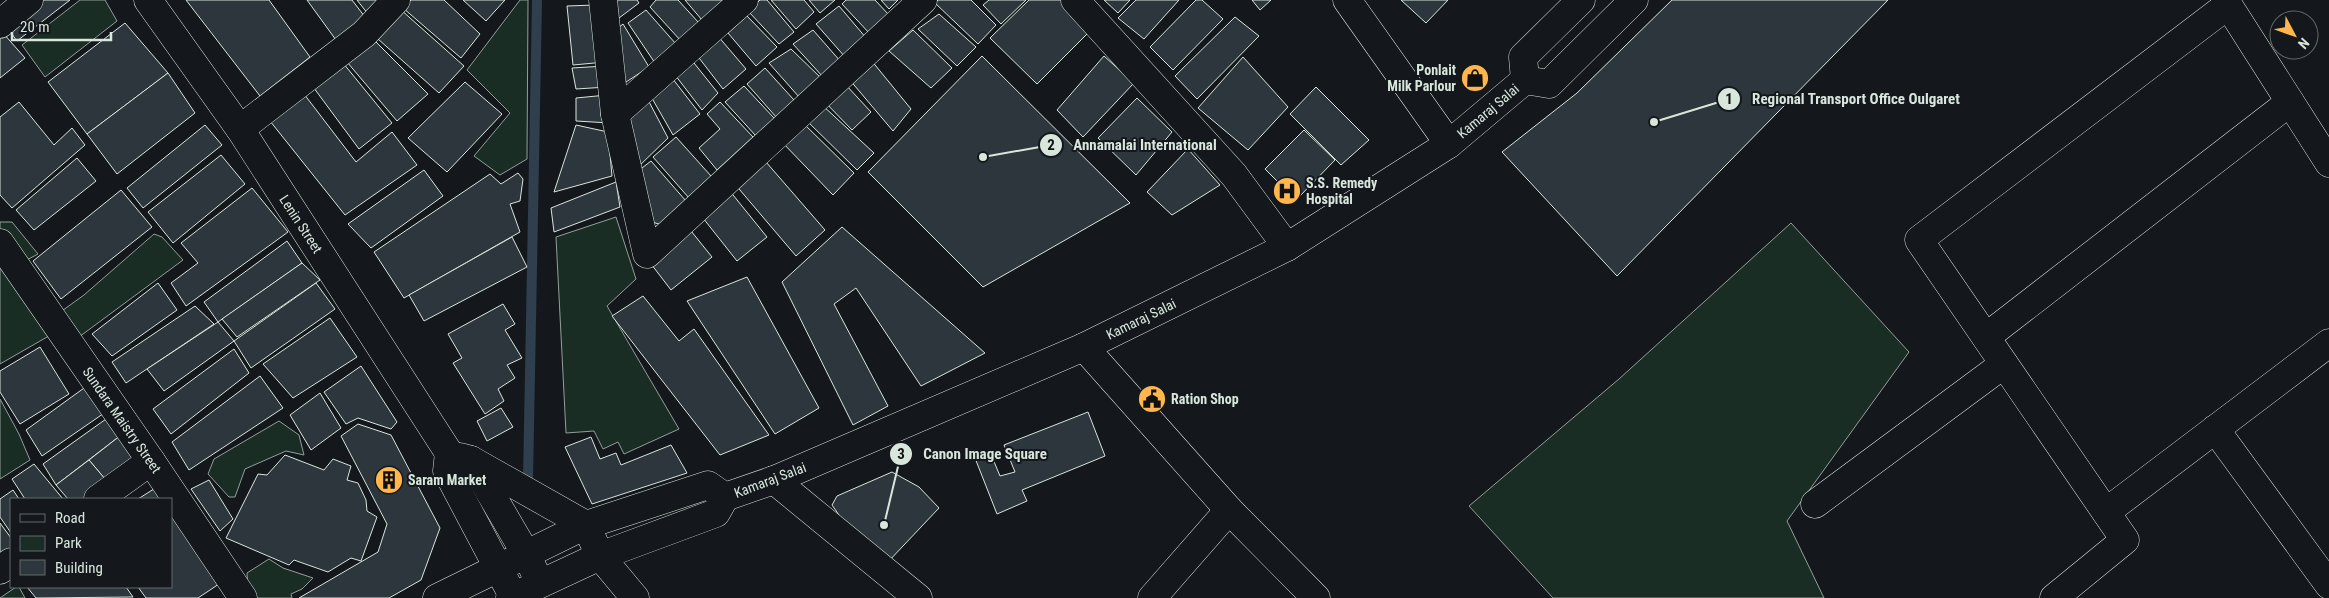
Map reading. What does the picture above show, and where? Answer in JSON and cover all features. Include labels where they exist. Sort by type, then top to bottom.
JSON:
[{"type":"street","points":[[0,24],[29,0]]},
{"type":"street","name":"Lenin Street","points":[[148,0],[240,129],[526,554],[540,583]]},
{"type":"street","points":[[240,129],[364,34],[396,0]]},
{"type":"street","points":[[603,0],[615,114],[647,254],[923,0]]},
{"type":"street","points":[[615,114],[744,0]]},
{"type":"street","points":[[1075,0],[1234,175],[1287,247]]},
{"type":"street","points":[[1347,0],[1448,144]]},
{"type":"street","name":"Kamaraj Salai","points":[[1525,80],[1523,57],[1581,0]]},
{"type":"street","name":"Kamaraj Salai","points":[[511,597],[600,556],[716,513],[724,497],[774,480],[1084,347],[1287,247],[1448,144],[1525,80],[1549,84],[1634,0]]},
{"type":"street","points":[[2054,598],[2125,540],[1919,240],[2227,3],[2329,163]]},
{"type":"street","points":[[1986,337],[2290,102]]},
{"type":"street","name":"Sundara Maistry Street","points":[[0,243],[151,461],[242,598]]},
{"type":"street","points":[[2106,512],[2329,343]]},
{"type":"street","points":[[1084,347],[1229,510],[1316,598]]},
{"type":"street","points":[[1815,504],[2004,364]]},
{"type":"street","points":[[2216,429],[2329,584]]},
{"type":"street","points":[[511,597],[499,568],[447,471],[460,457],[586,525],[600,556],[635,598]]},
{"type":"street","points":[[99,498],[151,461]]},
{"type":"street","points":[[774,480],[918,598]]},
{"type":"street","name":"Kamaraj Salai","points":[[437,598],[586,525],[708,484],[724,497]]},
{"type":"street","points":[[1152,598],[1229,510]]},
{"type":"green space","points":[[80,0],[105,0],[117,21],[45,77],[22,45]]},
{"type":"green space","points":[[520,0],[528,0],[527,159],[500,175],[474,156],[510,113],[467,70]]},
{"type":"green space","points":[[616,217],[636,279],[607,306],[679,429],[624,454],[618,442],[603,449],[594,431],[566,433],[556,237]]},
{"type":"green space","points":[[0,222],[12,222],[38,254],[23,262],[0,231]]},
{"type":"green space","points":[[1791,223],[1909,352],[1787,521],[1824,598],[1553,598],[1469,506],[1619,379]]},
{"type":"green space","points":[[154,234],[162,237],[183,260],[79,337],[59,313],[84,295]]},
{"type":"green space","points":[[0,261],[54,333],[0,364]]},
{"type":"green space","points":[[0,399],[19,434],[30,460],[0,479]]},
{"type":"green space","points":[[279,421],[299,435],[304,455],[286,451],[245,469],[235,497],[229,497],[208,474],[214,459]]},
{"type":"green space","points":[[269,559],[283,568],[313,578],[302,589],[291,594],[292,598],[250,598],[248,594],[247,573]]},
{"type":"green space","points":[[15,588],[20,588],[25,598],[0,598]]},
{"type":"building","points":[[39,0],[70,0],[17,41],[6,26]]},
{"type":"building","points":[[186,0],[269,0],[310,57],[260,96]]},
{"type":"building","points":[[307,0],[352,0],[365,17],[336,40]]},
{"type":"building","points":[[357,0],[382,0],[368,14]]},
{"type":"building","points":[[411,0],[444,0],[480,34],[461,58],[403,8]]},
{"type":"building","points":[[463,0],[505,0],[486,21]]},
{"type":"building","points":[[610,0],[637,0],[639,3],[615,21]]},
{"type":"building","points":[[656,0],[678,0],[699,23],[681,41],[650,7]]},
{"type":"building","points":[[685,0],[724,0],[702,20]]},
{"type":"building","points":[[760,0],[767,0],[794,32],[779,44],[748,11]]},
{"type":"building","points":[[771,0],[804,0],[814,12],[796,29]]},
{"type":"building","points":[[809,0],[835,0],[820,13]]},
{"type":"building","points":[[846,0],[875,0],[889,15],[871,35],[842,4]]},
{"type":"building","points":[[881,0],[898,0],[889,9]]},
{"type":"building","points":[[938,0],[971,0],[996,25],[978,44],[935,3]]},
{"type":"building","points":[[989,0],[1026,0],[1001,24],[983,5]]},
{"type":"building","points":[[1029,0],[1065,0],[1092,29],[1037,84],[990,38]]},
{"type":"building","points":[[1104,0],[1130,0],[1118,13]]},
{"type":"building","points":[[1136,0],[1179,0],[1144,39],[1118,18]]},
{"type":"building","points":[[1196,0],[1202,0],[1223,19],[1173,70],[1150,47]]},
{"type":"building","points":[[1252,0],[1271,0],[1260,10]]},
{"type":"building","points":[[1401,0],[1448,0],[1426,23]]},
{"type":"building","points":[[1672,0],[1888,0],[1617,276],[1502,152],[1577,93]]},
{"type":"building","points":[[595,5],[605,62],[573,65],[567,6]]},
{"type":"building","points":[[839,6],[867,39],[846,58],[816,24]]},
{"type":"building","points":[[400,9],[464,66],[439,93],[378,39]]},
{"type":"building","points":[[646,10],[676,44],[655,63],[628,23]]},
{"type":"building","points":[[939,14],[976,47],[957,66],[918,29]]},
{"type":"building","points":[[747,16],[777,47],[756,66],[728,33]]},
{"type":"building","points":[[1235,17],[1259,36],[1197,99],[1175,76]]},
{"type":"building","points":[[125,23],[168,73],[87,134],[48,82]]},
{"type":"building","points":[[623,24],[649,67],[623,84],[613,32]]},
{"type":"building","points":[[813,30],[841,62],[823,77],[793,44]]},
{"type":"building","points":[[913,30],[952,68],[931,88],[889,51]]},
{"type":"building","points":[[3,33],[25,58],[0,78],[0,35]]},
{"type":"building","points":[[717,35],[746,69],[723,89],[696,54]]},
{"type":"building","points":[[374,40],[428,94],[397,121],[347,62]]},
{"type":"building","points":[[791,49],[821,78],[799,97],[769,63]]},
{"type":"building","points":[[982,56],[1130,203],[983,287],[868,172]]},
{"type":"building","points":[[1104,56],[1134,83],[1083,137],[1057,110]]},
{"type":"building","points":[[1243,57],[1288,107],[1248,150],[1198,108]]},
{"type":"building","points":[[690,58],[718,93],[702,110],[672,71]]},
{"type":"building","points":[[871,60],[911,109],[893,131],[849,79]]},
{"type":"building","points":[[343,63],[392,123],[359,149],[308,80]]},
{"type":"building","points":[[605,66],[607,87],[576,89],[572,68]]},
{"type":"building","points":[[765,68],[794,100],[777,118],[747,84]]},
{"type":"building","points":[[168,73],[195,113],[117,174],[87,134]]},
{"type":"building","points":[[669,74],[700,114],[673,135],[649,93]]},
{"type":"building","points":[[465,82],[502,114],[447,172],[408,138]]},
{"type":"building","points":[[845,84],[871,112],[852,130],[822,99]]},
{"type":"building","points":[[744,86],[775,119],[756,136],[725,102]]},
{"type":"building","points":[[1316,87],[1369,140],[1341,165],[1290,114]]},
{"type":"building","points":[[304,94],[356,162],[392,132],[417,165],[345,215],[270,121]]},
{"type":"building","points":[[607,95],[610,123],[576,121],[576,98]]},
{"type":"building","points":[[646,96],[668,138],[637,168],[628,112]]},
{"type":"building","points":[[1137,98],[1172,132],[1136,175],[1098,138]]},
{"type":"building","points":[[19,102],[54,145],[72,128],[85,145],[12,208],[0,195],[0,117]]},
{"type":"building","points":[[720,102],[753,137],[717,170],[699,148],[720,129],[707,114]]},
{"type":"building","points":[[821,104],[874,153],[857,170],[804,118]]},
{"type":"building","points":[[802,122],[854,173],[833,195],[780,140]]},
{"type":"building","points":[[205,125],[222,145],[143,208],[127,188]]},
{"type":"building","points":[[576,125],[608,132],[612,176],[554,192]]},
{"type":"building","points":[[1304,130],[1335,160],[1296,200],[1265,169]]},
{"type":"building","points":[[676,137],[711,176],[689,198],[653,157]]},
{"type":"building","points":[[1188,149],[1220,185],[1172,215],[1147,192]]},
{"type":"building","points":[[221,155],[245,184],[173,243],[148,212]]},
{"type":"building","points":[[77,158],[96,181],[34,230],[16,210]]},
{"type":"building","points":[[651,161],[686,201],[662,225],[649,221],[633,175]]},
{"type":"building","points":[[766,162],[825,230],[796,256],[734,183]]},
{"type":"building","points":[[424,170],[443,196],[371,248],[348,224]]},
{"type":"building","points":[[518,173],[523,179],[520,201],[510,204],[520,232],[404,298],[374,252],[490,174],[501,184]]},
{"type":"building","points":[[616,182],[620,207],[554,232],[551,208]]},
{"type":"building","points":[[252,188],[288,232],[186,306],[171,283],[198,263],[181,243]]},
{"type":"building","points":[[121,190],[152,227],[61,299],[33,261]]},
{"type":"building","points":[[729,190],[767,237],[737,261],[699,213]]},
{"type":"building","points":[[687,226],[712,257],[671,290],[648,260]]},
{"type":"building","points":[[842,227],[985,353],[921,386],[856,288],[834,304],[888,406],[853,425],[782,282]]},
{"type":"building","points":[[512,237],[527,267],[424,321],[409,295]]},
{"type":"building","points":[[287,241],[302,263],[218,322],[204,302]]},
{"type":"building","points":[[302,263],[320,280],[237,337],[222,319]]},
{"type":"building","points":[[747,277],[819,408],[775,434],[687,301]]},
{"type":"building","points":[[158,283],[177,310],[112,356],[92,334]]},
{"type":"building","points":[[316,283],[335,309],[251,368],[234,341]]},
{"type":"building","points":[[643,296],[679,341],[694,329],[769,435],[720,455],[612,316]]},
{"type":"building","points":[[503,304],[515,324],[505,330],[522,358],[507,365],[515,378],[498,389],[504,401],[485,414],[453,363],[462,358],[448,334]]},
{"type":"building","points":[[195,306],[214,324],[126,383],[112,362]]},
{"type":"building","points":[[330,318],[357,357],[293,398],[263,364]]},
{"type":"building","points":[[218,322],[234,341],[164,391],[147,369]]},
{"type":"building","points":[[40,347],[69,394],[20,424],[0,392],[0,371]]},
{"type":"building","points":[[234,349],[249,373],[171,434],[153,409]]},
{"type":"building","points":[[361,366],[397,422],[391,429],[358,418],[346,424],[324,392]]},
{"type":"building","points":[[260,376],[283,408],[189,470],[172,442]]},
{"type":"building","points":[[91,383],[110,409],[42,456],[26,430]]},
{"type":"building","points":[[320,393],[341,428],[311,450],[290,415]]},
{"type":"building","points":[[501,408],[513,427],[487,441],[477,421]]},
{"type":"building","points":[[1088,412],[1105,456],[1022,490],[1027,501],[997,514],[975,458],[990,452],[1000,476],[1015,472],[1004,445]]},
{"type":"building","points":[[113,414],[125,432],[56,485],[43,464]]},
{"type":"building","name":"Saram Market","points":[[358,424],[391,435],[440,528],[421,580],[389,598],[299,598],[378,552],[387,524],[341,436]]},
{"type":"building","points":[[125,432],[144,460],[111,486],[89,460]]},
{"type":"building","points":[[591,437],[600,459],[616,453],[621,465],[671,445],[687,473],[592,504],[565,447]]},
{"type":"building","points":[[285,455],[324,470],[333,459],[351,466],[347,480],[358,483],[366,500],[367,511],[377,517],[361,561],[351,558],[328,572],[294,560],[289,565],[226,538],[258,474],[267,475]]},
{"type":"building","points":[[89,460],[111,486],[92,498],[67,498],[56,485]]},
{"type":"building","points":[[34,464],[62,498],[24,498],[12,479]]},
{"type":"building","points":[[892,472],[919,487],[939,508],[886,564],[857,541],[832,505],[837,496]]},
{"type":"building","points":[[209,480],[233,519],[220,531],[191,489]]},
{"type":"building","points":[[157,487],[164,498],[140,498]]},
{"type":"building","points":[[13,490],[18,498],[10,498],[10,532],[0,517],[0,499]]},
{"type":"building","points":[[172,509],[222,582],[198,598],[146,598],[139,588],[172,588]]},
{"type":"building","points":[[0,523],[10,537],[10,556],[0,558]]},
{"type":"building","points":[[28,588],[127,588],[133,597],[36,598]]},
{"type":"waterway","points":[[528,480],[537,0]]},
{"type":"place","name":"Ponlait Milk Parlour","points":[[1475,78]]},
{"type":"place","name":"Regional Transport Office Oulgaret","points":[[1654,122]]},
{"type":"place","name":"Annamalai International","points":[[983,157]]},
{"type":"place","name":"S.S. Remedy Hospital","points":[[1287,191]]},
{"type":"place","name":"Ration Shop","points":[[1152,399]]},
{"type":"place","name":"Saram Market","points":[[389,480]]},
{"type":"place","name":"Canon Image Square","points":[[884,525]]}]
